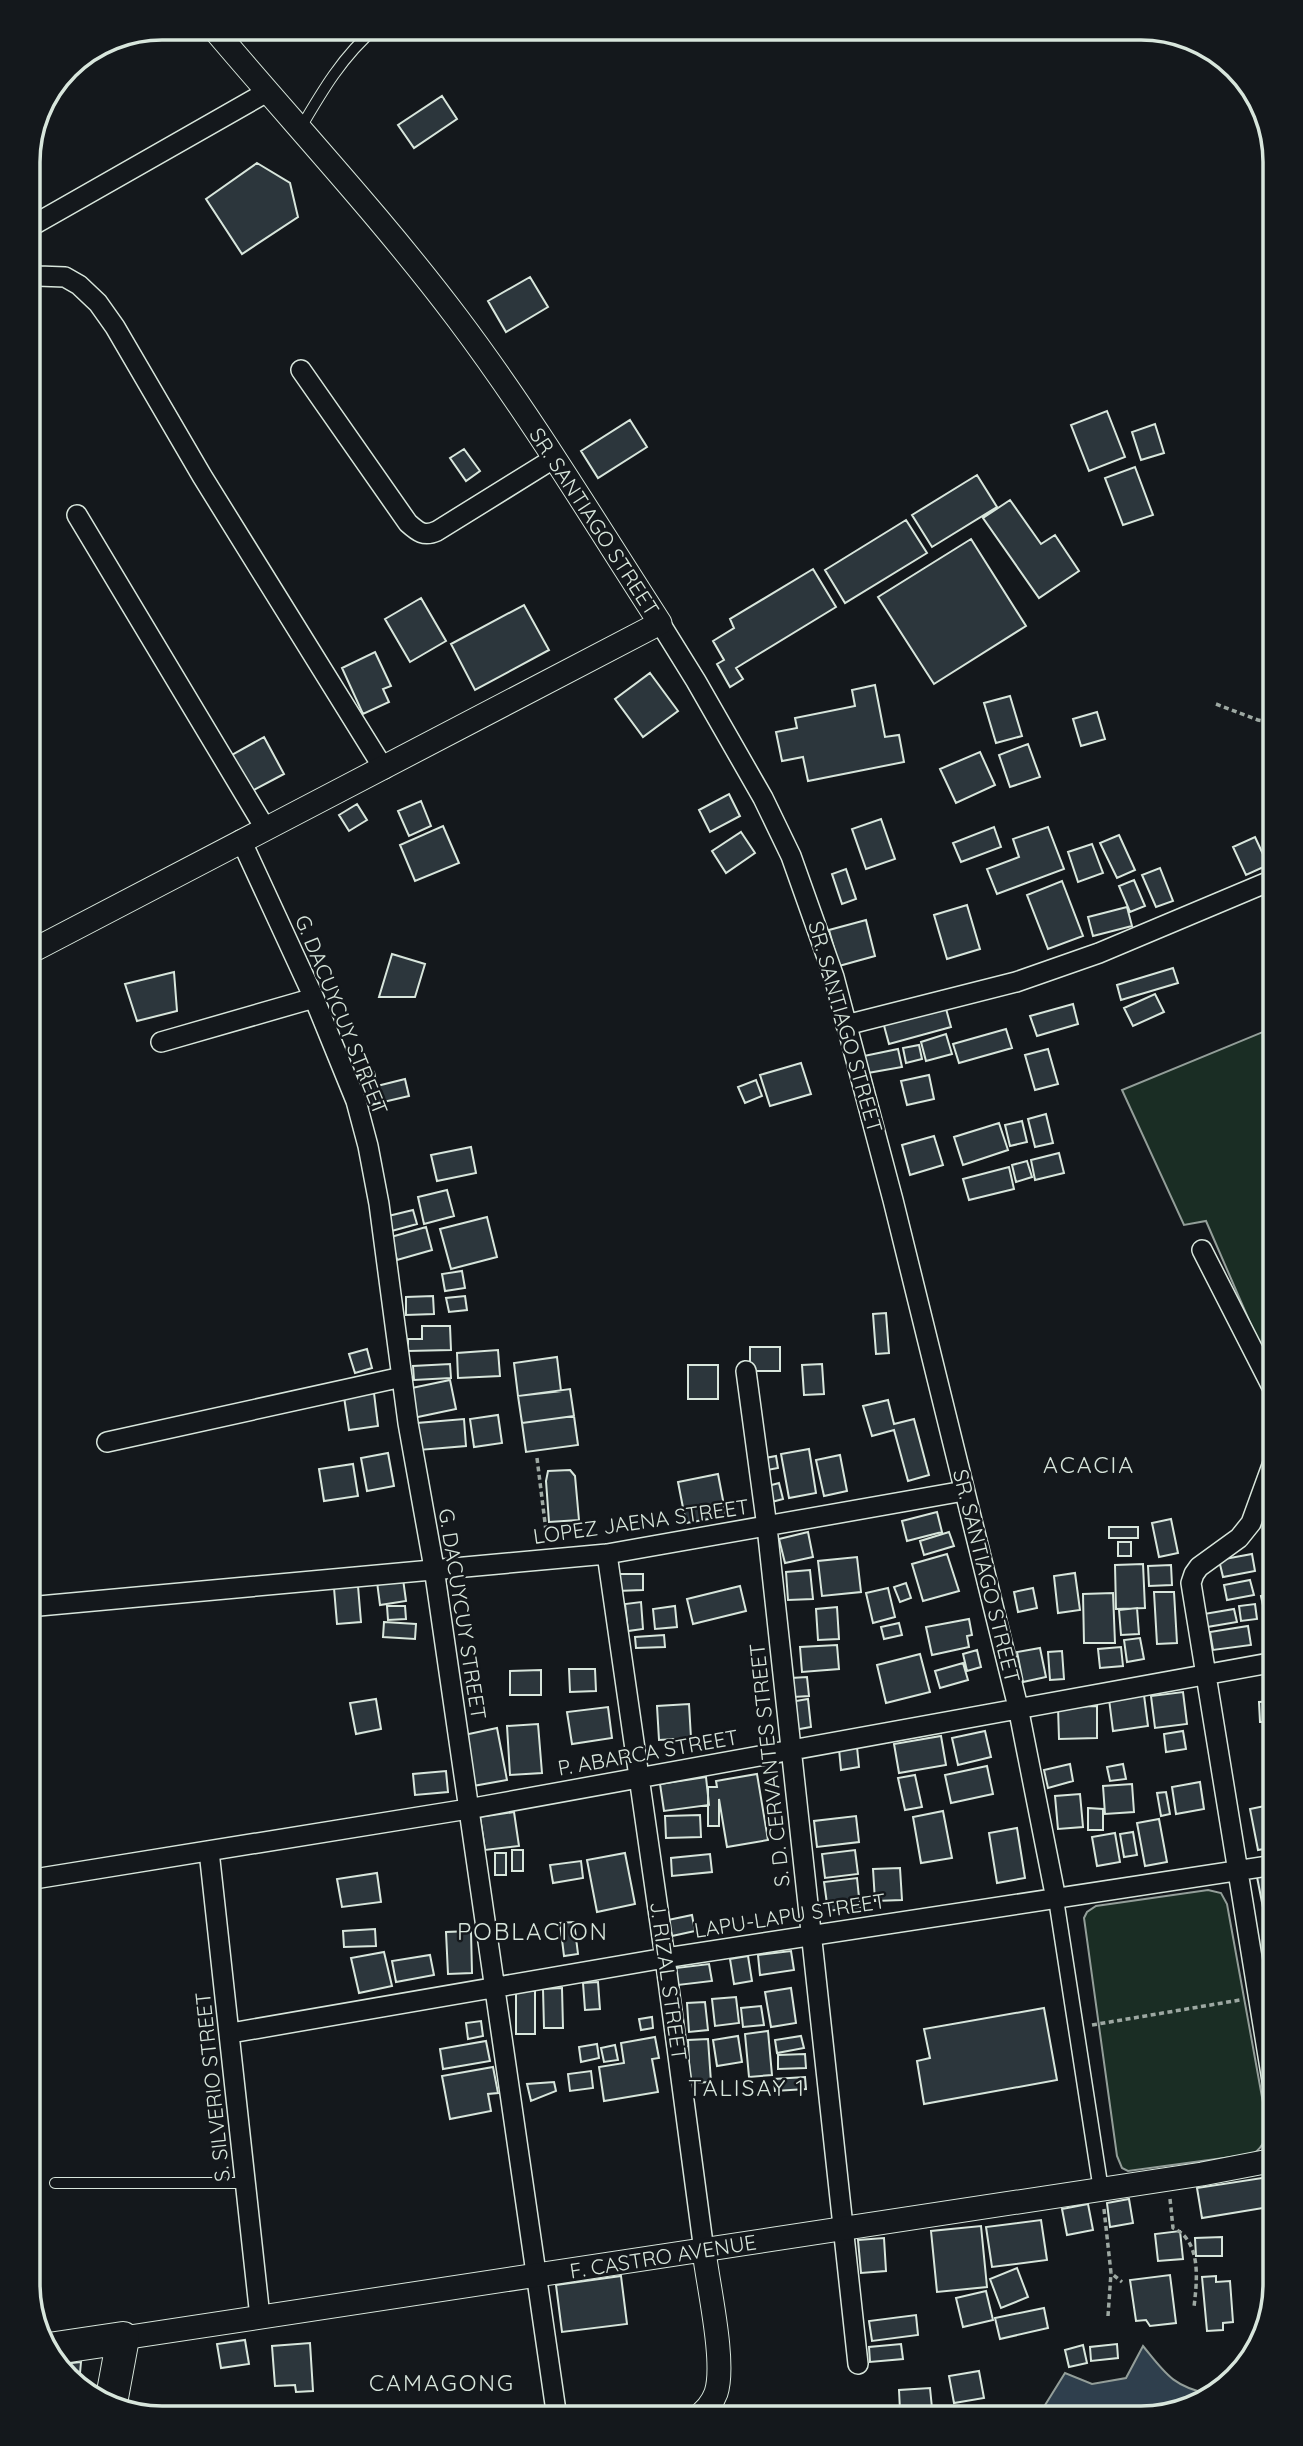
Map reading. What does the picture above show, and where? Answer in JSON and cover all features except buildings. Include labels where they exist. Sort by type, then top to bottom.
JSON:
[{"type":"highway","name":"F. CASTRO AVENUE","points":[[59,2348],[122,2338]]},
{"type":"highway","points":[[112,2394],[122,2338]]},
{"type":"street","name":"SR. SANTIAGO STREET","points":[[223,40],[384,226],[459,320],[660,623],[746,766],[791,856],[821,938],[846,1025],[896,1213],[1018,1707],[1056,1899],[1101,2190]]},
{"type":"street","points":[[41,221],[267,92]]},
{"type":"street","points":[[41,276],[65,278],[79,285],[98,303],[115,327],[202,476],[384,769]]},
{"type":"street","points":[[301,370],[408,523],[419,532],[431,534],[437,531],[553,458]]},
{"type":"street","points":[[76,515],[265,828]]},
{"type":"street","points":[[41,946],[660,623]]},
{"type":"street","name":"G. DACUYCUY STREET","points":[[241,840],[314,998],[356,1101],[368,1146],[379,1204],[402,1377],[434,1568],[555,2405]]},
{"type":"street","points":[[846,1025],[1028,978],[1099,953],[1263,884]]},
{"type":"street","points":[[161,1042],[314,998]]},
{"type":"street","points":[[1202,1250],[1263,1369]]},
{"type":"street","name":"S. D. CERVANTES STREET","points":[[746,1371],[767,1527],[858,2364]]},
{"type":"street","points":[[107,1442],[402,1377]]},
{"type":"street","points":[[1263,1490],[1251,1522],[1239,1538],[1208,1560],[1194,1574],[1192,1593],[1263,2027]]},
{"type":"street","name":"LOPEZ JAENA STREET","points":[[40,1606],[607,1554],[964,1491]]},
{"type":"street","name":"J. RIZAL STREET","points":[[607,1554],[665,1958],[719,2371],[717,2392],[708,2406]]},
{"type":"street","name":"P. ABARCA STREET","points":[[40,1879],[468,1809],[1263,1664]]},
{"type":"street","name":"S. SILVERIO STREET","points":[[209,1851],[260,2317]]},
{"type":"street","name":"LAPU-LAPU STREET","points":[[231,2033],[665,1958],[1263,1867]]},
{"type":"street","name":"F. CASTRO AVENUE","points":[[122,2338],[704,2252],[1263,2162]]},
{"type":"lane","points":[[300,130],[328,82],[361,40]]},
{"type":"lane","points":[[55,2183],[246,2183]]},
{"type":"path","points":[[1216,704],[1263,721]]},
{"type":"path","points":[[537,1458],[550,1559]]},
{"type":"path","points":[[1076,2027],[1258,1997]]},
{"type":"path","points":[[1168,2179],[1174,2228],[1190,2241],[1197,2275],[1194,2307]]},
{"type":"path","points":[[1101,2190],[1111,2273],[1108,2316]]},
{"type":"path","points":[[1111,2273],[1122,2281]]},
{"type":"green space","points":[[1263,1032],[1263,1352],[1206,1221],[1184,1225],[1122,1090]]},
{"type":"green space","points":[[1208,1890],[1221,1893],[1227,1904],[1263,2102],[1263,2143],[1253,2154],[1128,2171],[1122,2168],[1117,2156],[1084,1918],[1087,1912],[1096,1906]]},
{"type":"water","points":[[1143,2346],[1170,2377],[1197,2391],[1164,2403],[1140,2406],[1045,2406],[1065,2373],[1092,2384],[1126,2378]]},
{"type":"district","name":"ACACIA","points":[[1089,1465]]},
{"type":"district","name":"POBLACION","points":[[533,1932]]},
{"type":"district","name":"TALISAY 1","points":[[747,2088]]},
{"type":"district","name":"CAMAGONG","points":[[442,2383]]}]
